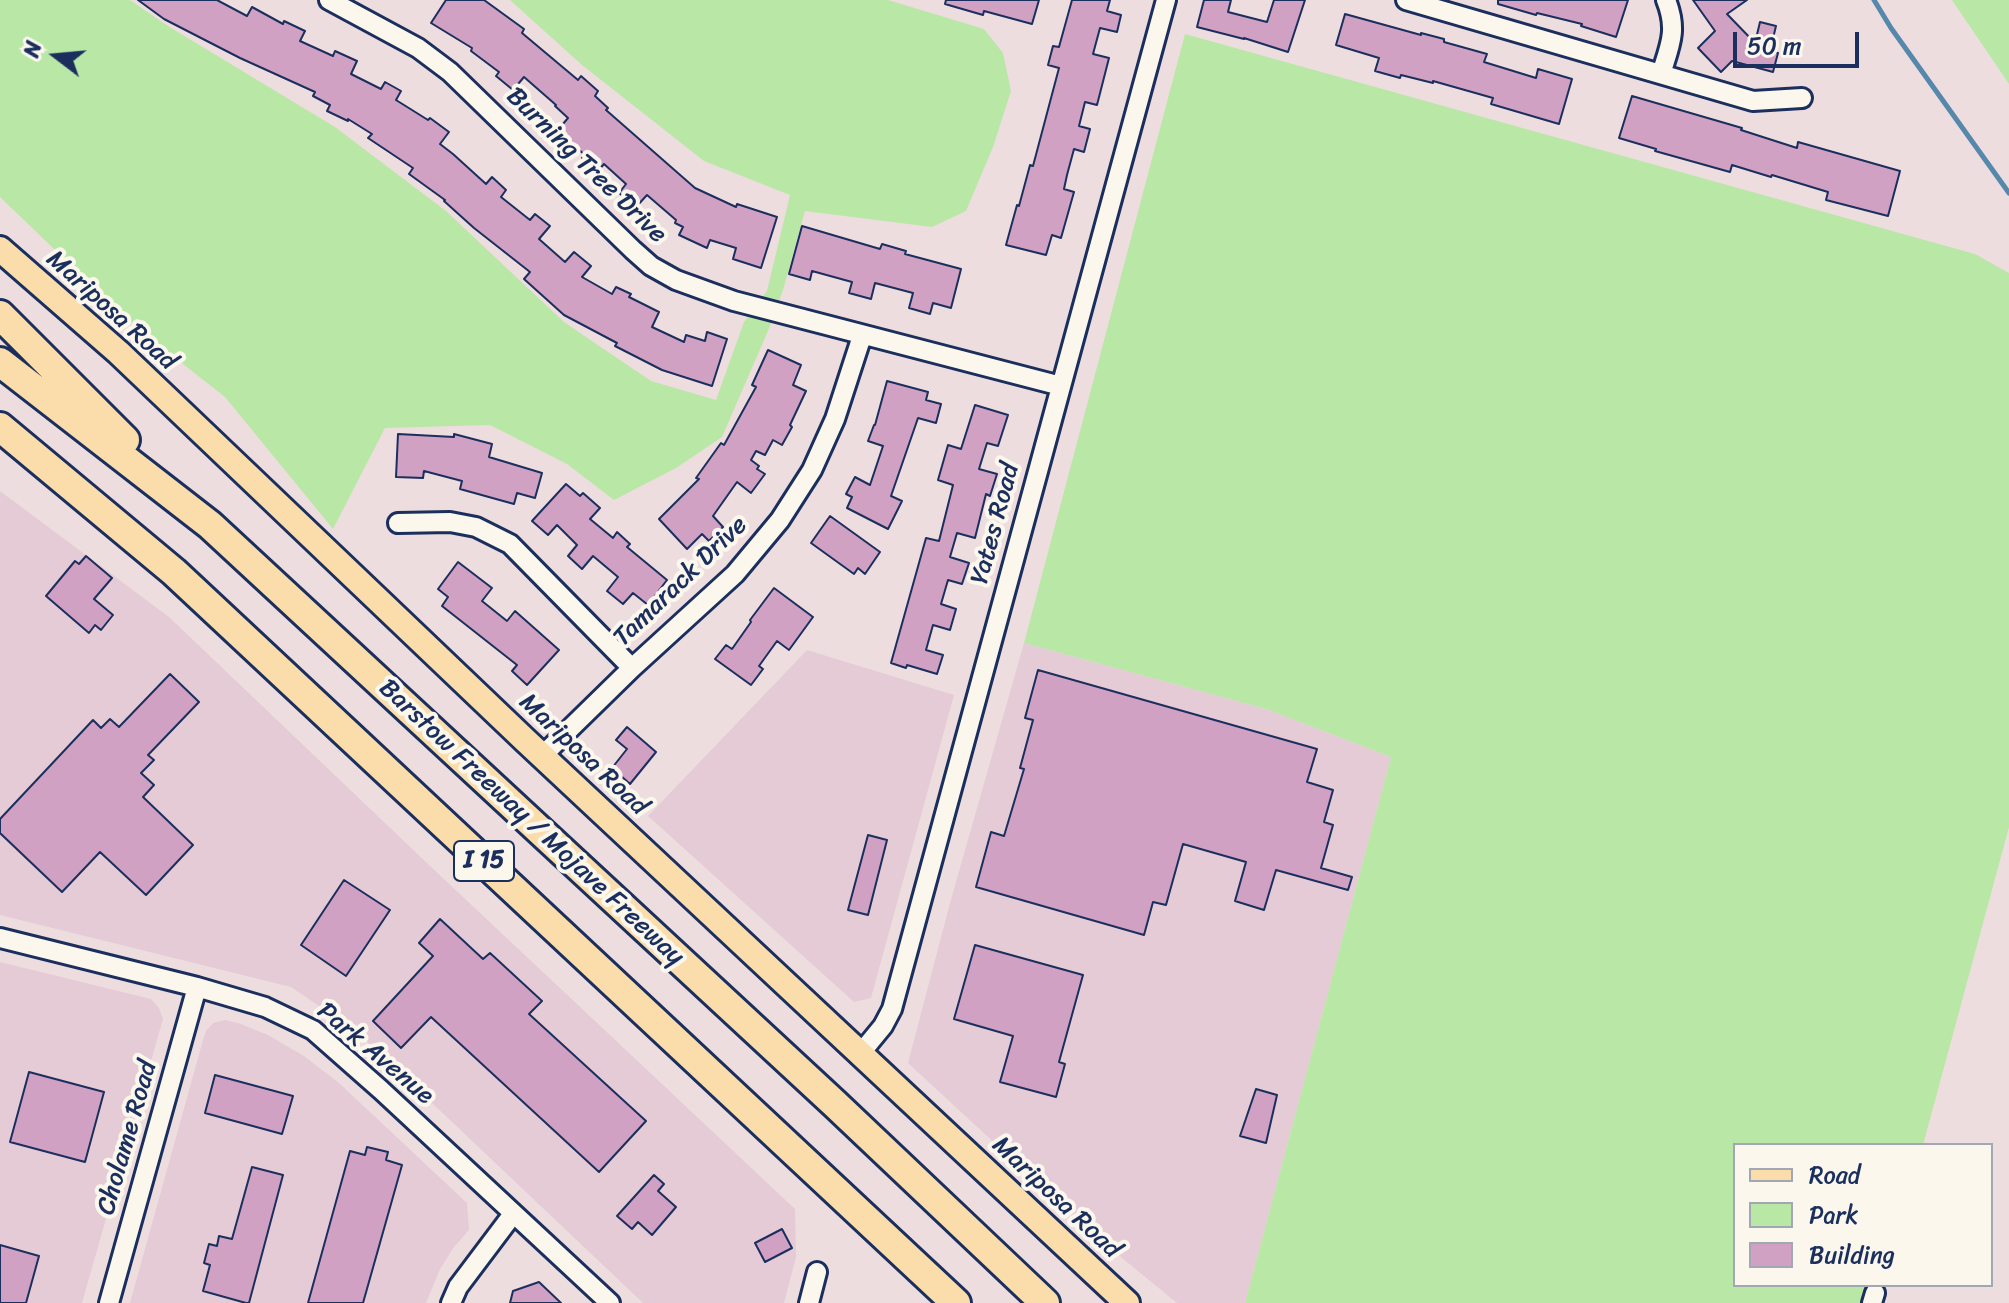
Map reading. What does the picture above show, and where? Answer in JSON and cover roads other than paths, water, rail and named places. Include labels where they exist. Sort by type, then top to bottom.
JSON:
[{"type":"highway","points":[[0,315],[210,525]]},
{"type":"highway","name":"Barstow Freeway / Mojave Freeway","points":[[0,362],[210,525],[835,1104],[1045,1303]]},
{"type":"highway","name":"I 15","points":[[0,427],[174,572],[956,1303]]},
{"type":"main road","name":"Mariposa Road","points":[[0,249],[118,352],[542,756],[1127,1303]]},
{"type":"street","name":"Burning Tree Drive","points":[[329,0],[418,48],[450,72],[651,266],[676,280],[702,291],[862,336],[1061,386]]},
{"type":"street","name":"Yates Road","points":[[860,1054],[883,1026],[892,1009],[1166,0]]},
{"type":"street","points":[[1406,0],[1753,101],[1802,98]]},
{"type":"street","points":[[1661,74],[1673,34],[1666,0]]},
{"type":"street","name":"Tamarack Drive","points":[[542,756],[735,574],[780,520],[812,470],[835,419],[862,336]]},
{"type":"street","points":[[398,523],[450,522],[476,527],[510,544],[632,668]]},
{"type":"street","name":"Park Avenue","points":[[0,938],[197,987],[265,1007],[313,1030],[610,1303]]},
{"type":"street","name":"Cholame Road","points":[[109,1303],[197,987]]},
{"type":"street","points":[[451,1303],[458,1287],[513,1214]]},
{"type":"street","points":[[809,1303],[817,1272]]},
{"type":"waterway","points":[[1874,0],[2009,193]]}]
